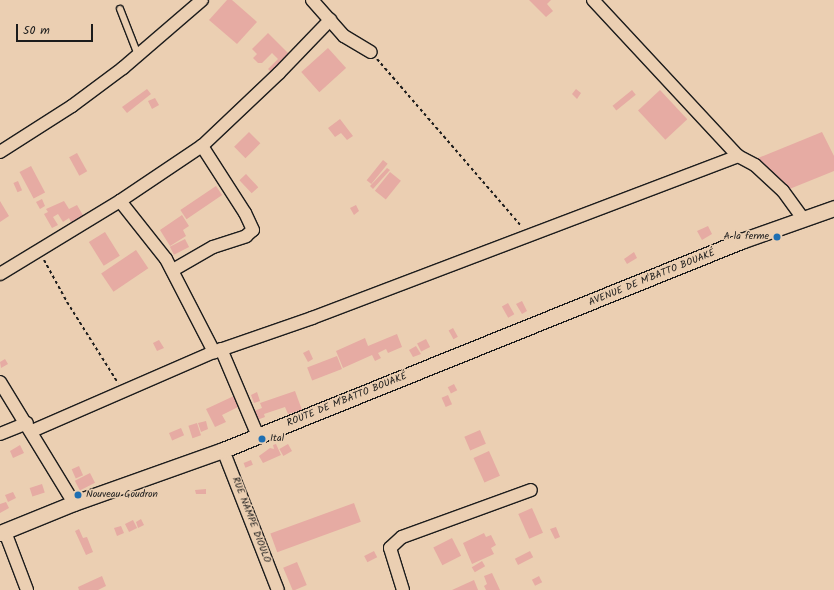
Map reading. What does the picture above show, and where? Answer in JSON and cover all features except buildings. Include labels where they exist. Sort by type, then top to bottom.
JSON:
[{"type":"street","points":[[0,152],[72,106],[138,55],[202,0]]},
{"type":"street","points":[[312,0],[344,36],[371,52]]},
{"type":"street","points":[[593,0],[738,156],[755,165],[783,191],[803,219]]},
{"type":"street","points":[[0,274],[120,201],[202,146],[279,73],[330,20]]},
{"type":"street","points":[[173,270],[213,247],[246,236],[253,230],[245,213],[202,146]]},
{"type":"street","points":[[0,434],[29,427],[217,351],[312,318],[738,156]]},
{"type":"street","points":[[120,201],[173,270],[217,351],[258,436]]},
{"type":"street","name":"AVENUE DE M'BATTO BOUAKÉ","points":[[470,350],[834,208]]},
{"type":"street","name":"ROUTE DE M'BATTO BOUAKÉ","points":[[2,532],[74,503],[223,450],[470,350]]},
{"type":"street","points":[[0,382],[29,427],[74,503]]},
{"type":"street","name":"RUE NAMPE DIOULO","points":[[223,450],[276,589]]},
{"type":"street","points":[[403,590],[390,548],[402,537],[531,490]]},
{"type":"street","points":[[2,532],[28,590]]},
{"type":"lane","points":[[120,9],[138,55]]},
{"type":"path","points":[[371,52],[530,236]]},
{"type":"path","points":[[39,250],[67,302],[123,390]]},
{"type":"place","name":"A la ferme","points":[[777,237]]},
{"type":"place","name":"Ital","points":[[262,439]]},
{"type":"place","name":"Nouveau Goudron","points":[[78,495]]}]
